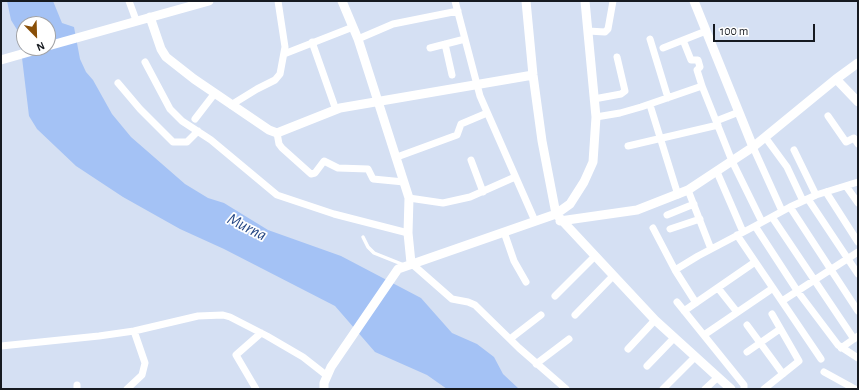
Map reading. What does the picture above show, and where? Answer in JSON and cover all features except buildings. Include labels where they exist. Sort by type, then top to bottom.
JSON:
[{"type":"street","points":[[129,1],[136,20]]},
{"type":"street","points":[[56,44],[136,20],[209,1]]},
{"type":"street","points":[[231,104],[278,78],[284,54],[278,1]]},
{"type":"street","points":[[324,389],[326,375],[343,349],[405,266],[408,233],[409,198],[358,39],[342,1]]},
{"type":"street","points":[[455,1],[476,84],[487,113],[535,221]]},
{"type":"street","points":[[526,1],[533,75],[542,141],[558,218],[655,320],[731,389]]},
{"type":"street","points":[[558,218],[570,204],[590,171],[593,162],[596,117],[585,1]]},
{"type":"street","points":[[588,31],[604,32],[608,30],[613,1]]},
{"type":"street","points":[[694,1],[753,147],[782,211]]},
{"type":"street","points":[[358,39],[393,24],[458,11]]},
{"type":"street","points":[[150,17],[160,48],[166,57],[188,76],[277,134],[336,110],[533,75]]},
{"type":"street","points":[[284,54],[353,26]]},
{"type":"street","points":[[663,48],[706,31]]},
{"type":"street","points":[[430,48],[465,39]]},
{"type":"street","points":[[650,39],[668,98]]},
{"type":"street","points":[[683,40],[690,59],[698,60],[700,67],[697,70],[702,86],[758,224],[798,292],[841,348],[858,358]]},
{"type":"street","points":[[312,42],[336,110]]},
{"type":"street","points":[[445,44],[452,75]]},
{"type":"street","points":[[1,60],[16,56]]},
{"type":"street","points":[[594,99],[621,94],[625,91],[617,57]]},
{"type":"street","points":[[145,62],[166,104],[176,116],[198,131],[280,197],[408,233]]},
{"type":"street","points":[[405,266],[535,221],[637,210],[678,195],[717,172],[753,147],[836,79],[858,63]]},
{"type":"street","points":[[836,79],[858,102]]},
{"type":"street","points":[[118,83],[140,109],[173,142],[187,142],[198,131]]},
{"type":"street","points":[[596,117],[620,114],[702,86]]},
{"type":"street","points":[[195,119],[215,93]]},
{"type":"street","points":[[650,105],[678,195]]},
{"type":"street","points":[[628,146],[661,139],[717,123],[739,112]]},
{"type":"street","points":[[397,157],[455,136],[458,133],[458,127],[461,124],[487,113]]},
{"type":"street","points":[[828,116],[846,142],[854,138],[858,144]]},
{"type":"street","points":[[277,134],[279,144],[282,148],[312,174],[315,173],[324,162],[341,168],[368,169],[373,179],[404,182]]},
{"type":"street","points":[[765,137],[787,167],[806,200],[858,274]]},
{"type":"street","points":[[794,150],[816,195]]},
{"type":"street","points":[[471,160],[483,192]]},
{"type":"street","points":[[717,172],[740,234],[755,262],[821,359]]},
{"type":"street","points":[[409,198],[443,203],[470,197],[515,177]]},
{"type":"street","points":[[675,270],[790,207],[816,195],[858,182]]},
{"type":"street","points":[[846,186],[858,203]]},
{"type":"street","points":[[688,190],[711,249]]},
{"type":"street","points":[[826,192],[858,242]]},
{"type":"street","points":[[667,215],[694,204]]},
{"type":"street","points":[[790,207],[858,311]]},
{"type":"street","points":[[772,217],[815,281],[856,337],[841,348]]},
{"type":"street","points":[[670,229],[700,219]]},
{"type":"street","points":[[653,228],[675,270],[696,303]]},
{"type":"street","points":[[504,232],[514,261],[526,282]]},
{"type":"street","points":[[782,301],[858,252]]},
{"type":"street","points":[[555,296],[594,257]]},
{"type":"street","points":[[684,311],[755,262]]},
{"type":"street","points":[[405,266],[452,299],[468,302],[475,306],[536,364],[566,389]]},
{"type":"street","points":[[575,315],[614,276]]},
{"type":"street","points":[[718,288],[737,312]]},
{"type":"street","points":[[704,335],[773,288]]},
{"type":"street","points":[[677,302],[745,388]]},
{"type":"street","points":[[764,389],[799,361],[772,314]]},
{"type":"street","points":[[1,346],[134,331],[198,316],[214,315],[230,317],[261,333],[303,357],[326,375]]},
{"type":"street","points":[[510,340],[541,315]]},
{"type":"street","points":[[628,349],[655,320]]},
{"type":"street","points":[[747,325],[783,374]]},
{"type":"street","points":[[747,352],[780,328]]},
{"type":"street","points":[[127,389],[137,381],[144,370],[145,363],[134,331]]},
{"type":"street","points":[[256,389],[236,355],[261,333]]},
{"type":"street","points":[[647,366],[674,338]]},
{"type":"street","points":[[536,364],[569,340]]},
{"type":"street","points":[[663,389],[695,357]]},
{"type":"street","points":[[824,372],[855,389]]},
{"type":"street","points":[[705,389],[718,378]]},
{"type":"lane","points":[[362,237],[374,253],[405,266]]},
{"type":"water","name":"Murna","points":[[7,1],[53,1],[62,23],[74,27],[80,59],[86,72],[93,80],[112,114],[131,137],[185,184],[208,198],[224,203],[268,230],[341,256],[421,298],[452,333],[477,344],[494,357],[503,374],[519,389],[447,389],[427,375],[375,352],[335,306],[224,249],[180,229],[123,197],[76,166],[37,129],[29,116],[22,56],[56,56],[56,16],[16,16],[16,28],[11,20]]}]
